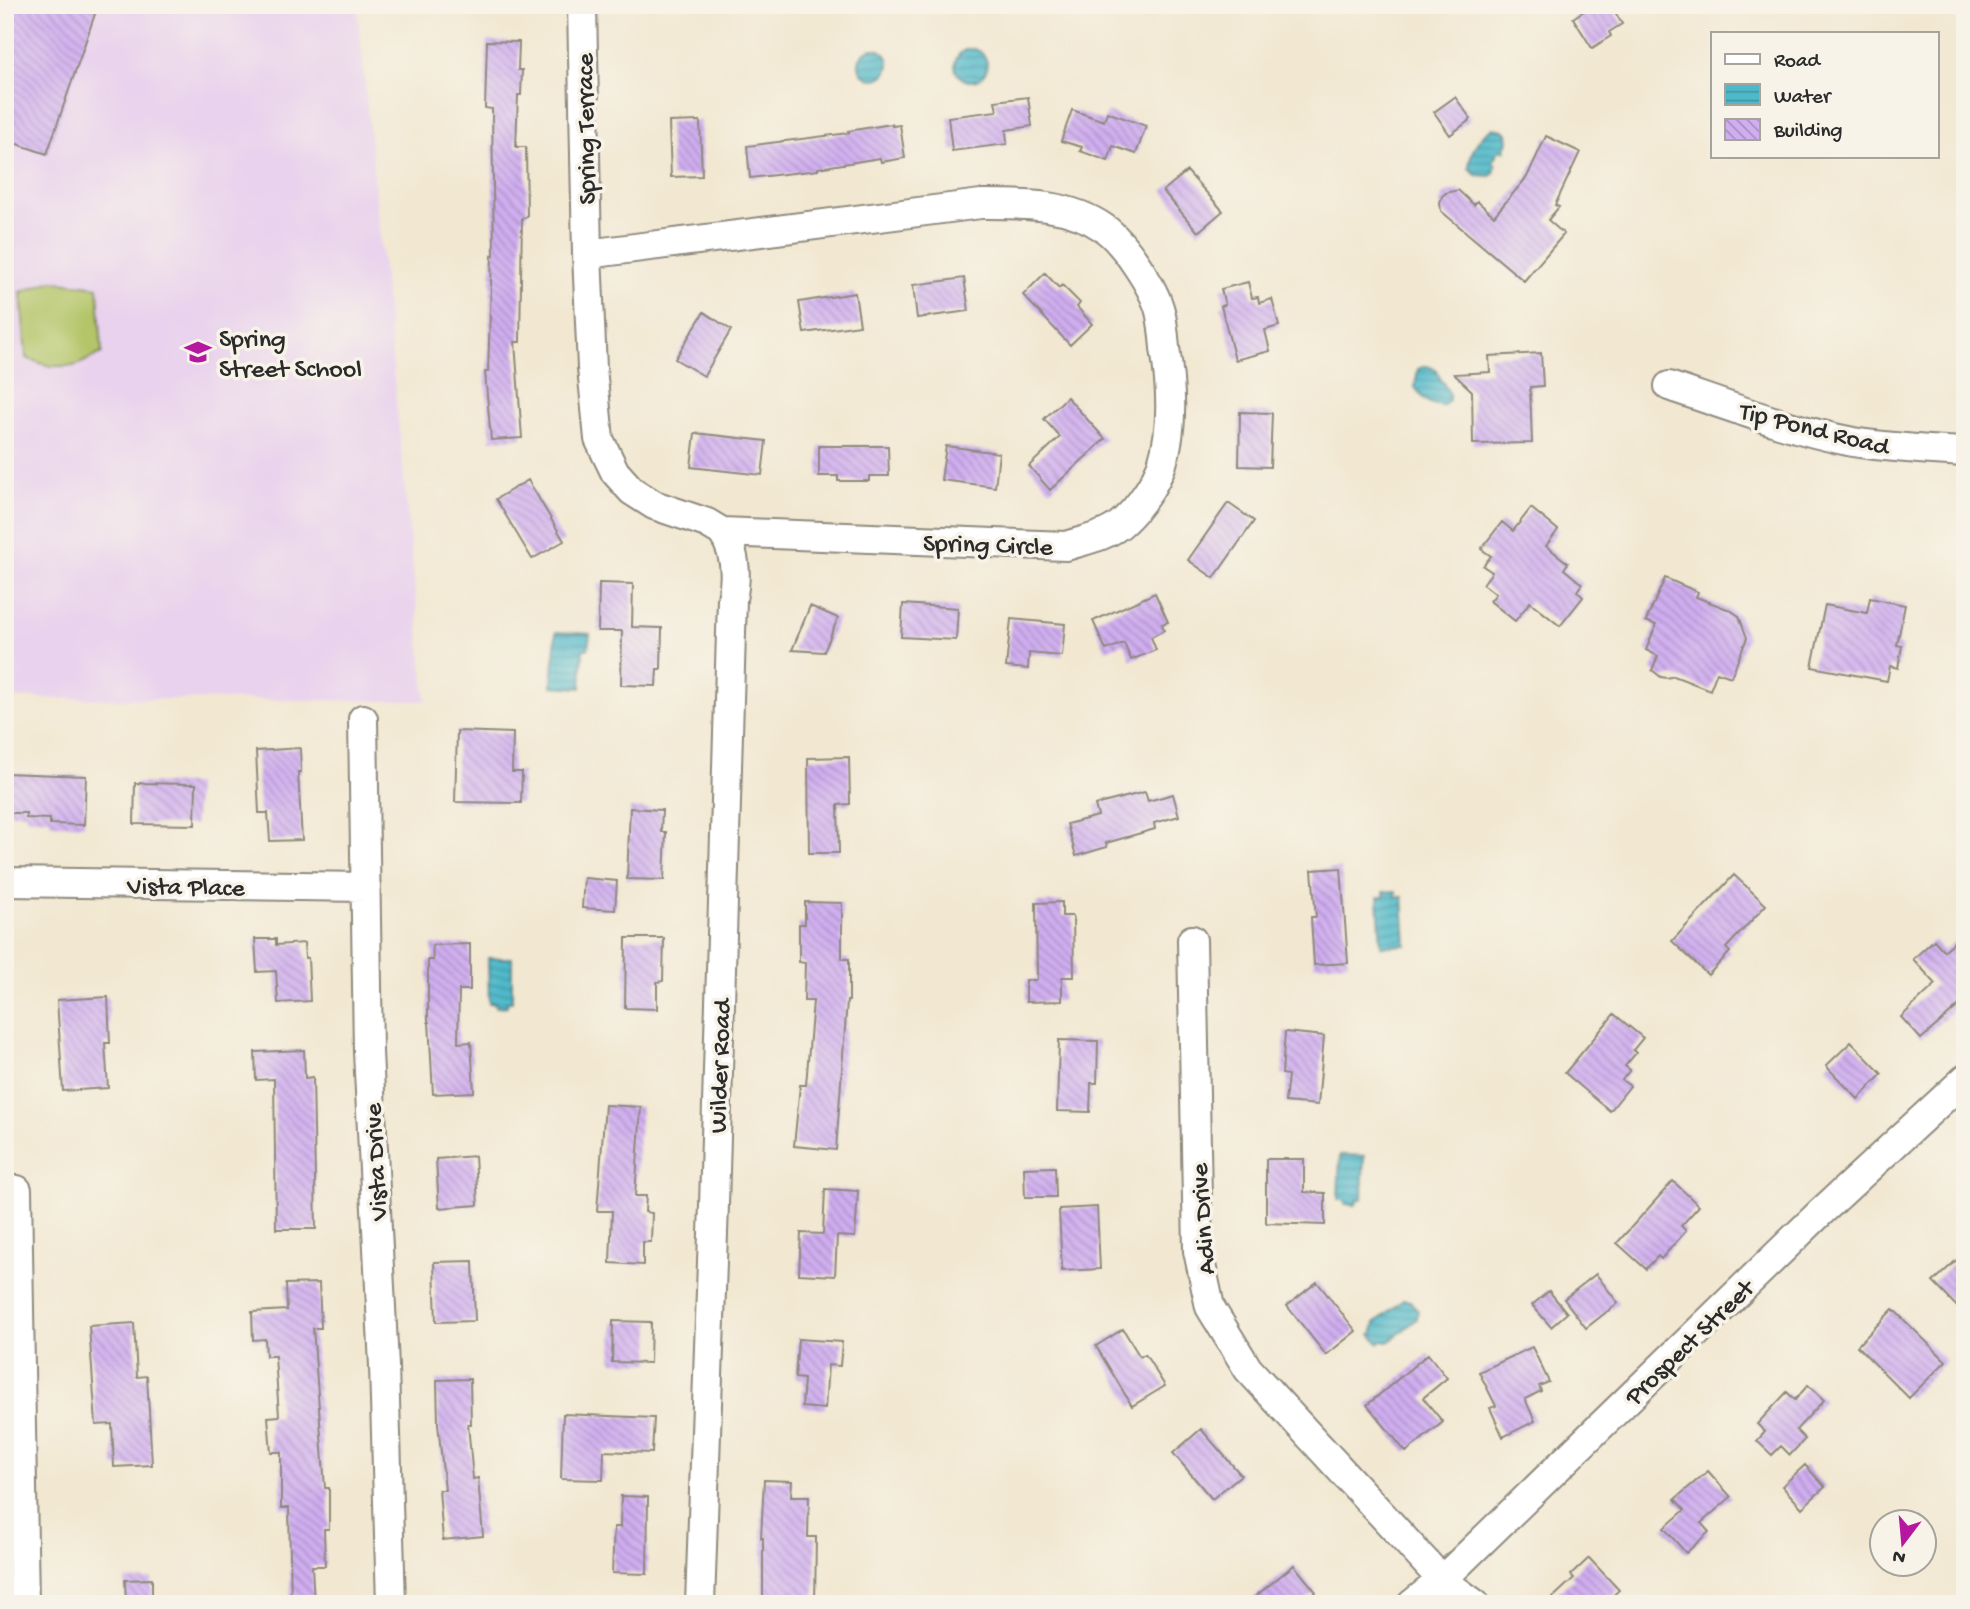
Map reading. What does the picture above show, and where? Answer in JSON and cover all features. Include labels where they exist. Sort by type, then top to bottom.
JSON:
[{"type":"street","name":"Spring Terrace","points":[[582,5],[587,254]]},
{"type":"street","name":"Spring Circle","points":[[1030,204],[1071,212],[1105,229],[1131,257],[1153,292],[1161,312],[1171,388],[1169,437],[1161,466],[1146,495],[1123,522],[1106,533],[1066,546],[722,532],[708,523],[654,505],[632,491],[615,472],[604,450],[599,439],[592,368],[587,254],[975,205],[1030,204]]},
{"type":"street","name":"Tip Pond Road","points":[[1669,386],[1748,413],[1852,441],[1965,452]]},
{"type":"street","name":"Wilder Road","points":[[700,1604],[735,562],[732,548],[722,532]]},
{"type":"street","name":"Vista Drive","points":[[363,719],[368,1052],[384,1375],[391,1604]]},
{"type":"street","name":"Vista Place","points":[[5,882],[366,887]]},
{"type":"street","name":"Adin Drive","points":[[1192,940],[1198,1251],[1210,1307],[1248,1369],[1441,1580],[1475,1604]]},
{"type":"street","name":"Prospect Street","points":[[1412,1604],[1441,1580],[1820,1213],[1965,1079]]},
{"type":"street","points":[[17,1190],[24,1604]]},
{"type":"shaded area","name":"Spring Street School","points":[[5,5],[357,5],[426,701],[5,698]]},
{"type":"green space","points":[[52,281],[98,287],[102,353],[75,366],[49,366],[26,358],[21,292]]},
{"type":"water","points":[[874,49],[885,53],[889,64],[885,75],[874,79],[863,75],[859,64],[863,53]]},
{"type":"water","points":[[971,49],[982,54],[987,65],[982,76],[971,81],[960,76],[955,65],[960,54]]},
{"type":"water","points":[[1493,128],[1507,133],[1508,141],[1504,151],[1499,150],[1493,161],[1496,165],[1494,173],[1490,176],[1476,175],[1469,168],[1471,156],[1476,145]]},
{"type":"water","points":[[1426,366],[1434,368],[1449,393],[1449,400],[1443,406],[1426,401],[1415,387],[1418,369]]},
{"type":"water","points":[[556,632],[590,634],[588,649],[583,649],[581,688],[552,686]]},
{"type":"water","points":[[1396,891],[1396,897],[1403,897],[1406,945],[1381,946],[1378,897],[1384,897],[1384,892]]},
{"type":"water","points":[[488,958],[512,958],[512,1002],[507,1002],[507,1006],[496,1007],[495,1003],[489,1003]]},
{"type":"water","points":[[1340,1155],[1364,1156],[1362,1199],[1357,1199],[1356,1205],[1338,1200]]},
{"type":"water","points":[[1403,1300],[1410,1301],[1418,1311],[1417,1319],[1389,1342],[1379,1343],[1371,1334],[1375,1323]]},
{"type":"building","points":[[5,5],[98,5],[47,154],[5,140]]},
{"type":"building","points":[[1593,5],[1611,5],[1622,24],[1609,32],[1611,36],[1592,48],[1573,18]]},
{"type":"building","points":[[487,41],[519,42],[518,70],[522,70],[516,147],[526,147],[527,217],[522,218],[520,342],[515,342],[522,438],[491,440],[485,372],[488,372],[492,255],[494,256],[492,109],[485,108]]},
{"type":"building","points":[[1028,97],[1032,126],[1006,130],[1007,144],[952,151],[948,117],[997,111],[995,101]]},
{"type":"building","points":[[1455,97],[1471,119],[1450,135],[1434,112]]},
{"type":"building","points":[[1072,110],[1104,121],[1107,112],[1146,126],[1136,154],[1113,146],[1108,161],[1080,151],[1082,147],[1061,141]]},
{"type":"building","points":[[700,121],[702,176],[671,177],[669,122]]},
{"type":"building","points":[[900,125],[905,158],[881,162],[880,158],[818,170],[750,178],[747,146],[849,133],[848,131]]},
{"type":"building","points":[[1546,136],[1580,152],[1555,205],[1559,207],[1548,220],[1564,234],[1524,281],[1441,211],[1440,203],[1446,193],[1458,190],[1474,205],[1477,201],[1494,216],[1527,177]]},
{"type":"building","points":[[1187,171],[1223,211],[1198,232],[1163,191]]},
{"type":"building","points":[[1045,273],[1059,288],[1062,285],[1080,303],[1077,307],[1092,324],[1070,345],[1023,295]]},
{"type":"building","points":[[964,278],[969,311],[917,318],[913,285]]},
{"type":"building","points":[[1248,282],[1252,298],[1258,297],[1259,303],[1272,299],[1279,326],[1265,330],[1270,351],[1235,360],[1221,306],[1225,305],[1221,289]]},
{"type":"building","points":[[855,293],[860,325],[804,333],[799,302]]},
{"type":"building","points":[[704,312],[731,330],[704,376],[675,359]]},
{"type":"building","points":[[1541,353],[1543,386],[1530,387],[1532,443],[1473,444],[1472,391],[1454,374],[1490,372],[1489,356]]},
{"type":"building","points":[[1067,397],[1105,439],[1050,490],[1029,466],[1060,437],[1044,419]]},
{"type":"building","points":[[1240,412],[1272,413],[1270,467],[1239,466]]},
{"type":"building","points":[[695,433],[766,441],[762,475],[691,467]]},
{"type":"building","points":[[819,446],[888,446],[889,476],[869,476],[869,481],[838,481],[838,476],[819,476]]},
{"type":"building","points":[[946,446],[999,453],[995,487],[941,480]]},
{"type":"building","points":[[528,480],[564,541],[532,559],[496,499]]},
{"type":"building","points":[[1228,503],[1254,521],[1214,578],[1188,560]]},
{"type":"building","points":[[1531,508],[1558,530],[1546,546],[1568,563],[1564,569],[1582,584],[1577,591],[1583,597],[1560,626],[1530,602],[1515,621],[1490,601],[1496,594],[1483,584],[1492,572],[1483,566],[1491,556],[1481,549],[1502,522],[1513,531]]},
{"type":"building","points":[[1665,578],[1698,592],[1696,597],[1739,616],[1747,638],[1731,677],[1717,672],[1710,690],[1674,676],[1661,677],[1652,670],[1658,656],[1646,650],[1656,625],[1646,621]]},
{"type":"building","points":[[599,583],[633,584],[632,627],[662,628],[661,669],[657,669],[656,686],[621,685],[622,631],[598,631]]},
{"type":"building","points":[[1155,593],[1168,622],[1162,624],[1164,630],[1151,637],[1156,650],[1131,660],[1124,643],[1106,650],[1093,621]]},
{"type":"building","points":[[1870,598],[1905,605],[1897,645],[1902,646],[1898,668],[1890,666],[1887,681],[1812,667],[1825,605],[1867,613]]},
{"type":"building","points":[[903,604],[958,608],[956,640],[901,637]]},
{"type":"building","points":[[810,606],[838,618],[824,652],[792,650]]},
{"type":"building","points":[[1011,619],[1065,624],[1062,656],[1029,653],[1028,669],[1006,667]]},
{"type":"building","points":[[457,731],[513,733],[512,772],[522,772],[521,803],[455,802]]},
{"type":"building","points":[[300,748],[301,772],[298,772],[302,840],[270,841],[268,813],[259,813],[256,751]]},
{"type":"building","points":[[849,757],[850,804],[838,805],[839,853],[809,853],[808,758]]},
{"type":"building","points":[[5,773],[86,776],[84,825],[50,824],[50,819],[26,818],[26,813],[5,813]]},
{"type":"building","points":[[135,783],[196,784],[195,825],[134,824]]},
{"type":"building","points":[[1145,792],[1148,801],[1173,794],[1179,816],[1154,823],[1155,829],[1106,843],[1107,847],[1076,856],[1067,824],[1098,816],[1095,805]]},
{"type":"building","points":[[630,808],[662,810],[661,832],[666,832],[664,880],[627,879]]},
{"type":"building","points":[[1341,868],[1348,963],[1314,965],[1311,917],[1316,917],[1312,870]]},
{"type":"building","points":[[1734,875],[1766,905],[1726,948],[1730,952],[1708,975],[1672,941]]},
{"type":"building","points":[[584,878],[617,881],[615,910],[582,908]]},
{"type":"building","points":[[805,902],[842,903],[842,959],[849,959],[849,1001],[836,1150],[794,1146],[800,1085],[806,1085],[813,1001],[804,1001],[805,963],[799,962],[799,924],[805,924]]},
{"type":"building","points":[[1062,902],[1062,916],[1073,916],[1074,977],[1062,977],[1062,1001],[1026,1002],[1026,980],[1037,980],[1036,903]]},
{"type":"building","points":[[1965,932],[1965,1000],[1921,1039],[1901,1017],[1936,984],[1913,959],[1934,940],[1944,951]]},
{"type":"building","points":[[626,938],[664,938],[663,981],[657,982],[657,1009],[625,1008]]},
{"type":"building","points":[[255,939],[276,939],[276,945],[304,943],[305,958],[308,958],[310,1001],[278,1003],[276,971],[257,972]]},
{"type":"building","points":[[470,944],[470,990],[459,990],[458,1043],[471,1042],[474,1092],[433,1094],[428,1022],[428,960],[433,960],[432,945]]},
{"type":"building","points":[[108,997],[110,1043],[105,1043],[108,1088],[63,1091],[57,1000]]},
{"type":"building","points":[[1614,1014],[1643,1038],[1633,1050],[1636,1053],[1625,1066],[1630,1070],[1622,1080],[1630,1086],[1610,1111],[1565,1073]]},
{"type":"building","points":[[1285,1032],[1324,1036],[1318,1105],[1285,1102],[1288,1075],[1282,1074]]},
{"type":"building","points":[[1059,1040],[1098,1041],[1097,1083],[1091,1083],[1090,1112],[1057,1111]]},
{"type":"building","points":[[1851,1042],[1882,1074],[1858,1099],[1826,1066]]},
{"type":"building","points":[[304,1050],[305,1078],[313,1077],[316,1229],[276,1229],[274,1079],[256,1080],[255,1052]]},
{"type":"building","points":[[605,1105],[641,1107],[635,1196],[646,1196],[645,1212],[652,1213],[651,1242],[643,1242],[643,1265],[610,1263],[612,1211],[597,1211]]},
{"type":"building","points":[[475,1156],[478,1205],[439,1208],[436,1159]]},
{"type":"building","points":[[1266,1159],[1304,1159],[1304,1192],[1325,1193],[1325,1225],[1266,1223]]},
{"type":"building","points":[[1055,1167],[1056,1197],[1025,1197],[1024,1168]]},
{"type":"building","points":[[1673,1181],[1699,1206],[1681,1226],[1686,1231],[1661,1259],[1658,1256],[1646,1269],[1617,1243]]},
{"type":"building","points":[[825,1189],[858,1191],[855,1237],[837,1236],[835,1276],[799,1274],[801,1233],[823,1234]]},
{"type":"building","points":[[1097,1207],[1100,1269],[1062,1271],[1059,1209]]},
{"type":"building","points":[[1965,1252],[1965,1315],[1933,1282]]},
{"type":"building","points":[[473,1261],[475,1321],[436,1322],[434,1262]]},
{"type":"building","points":[[1596,1274],[1618,1303],[1586,1328],[1564,1299]]},
{"type":"building","points":[[1317,1282],[1356,1331],[1326,1355],[1287,1306]]},
{"type":"building","points":[[319,1283],[321,1328],[313,1328],[325,1488],[329,1488],[329,1529],[324,1529],[325,1566],[312,1566],[314,1604],[291,1604],[289,1508],[281,1508],[281,1452],[271,1452],[268,1417],[279,1416],[275,1356],[266,1356],[265,1339],[253,1340],[252,1312],[287,1310],[286,1284]]},
{"type":"building","points":[[1549,1291],[1567,1313],[1551,1327],[1532,1305]]},
{"type":"building","points":[[1893,1309],[1946,1361],[1909,1398],[1857,1346]]},
{"type":"building","points":[[613,1321],[651,1322],[650,1363],[612,1362]]},
{"type":"building","points":[[134,1323],[137,1377],[147,1376],[152,1465],[114,1467],[112,1424],[96,1425],[89,1326]]},
{"type":"building","points":[[1123,1329],[1140,1357],[1145,1354],[1165,1386],[1132,1406],[1096,1346]]},
{"type":"building","points":[[798,1339],[842,1342],[840,1366],[828,1365],[825,1409],[802,1407],[804,1379],[795,1378]]},
{"type":"building","points":[[1532,1347],[1549,1382],[1539,1386],[1541,1391],[1525,1399],[1535,1421],[1503,1437],[1490,1408],[1496,1406],[1479,1372]]},
{"type":"building","points":[[1428,1354],[1447,1378],[1423,1398],[1443,1422],[1406,1452],[1367,1405]]},
{"type":"building","points":[[470,1379],[471,1424],[468,1424],[473,1479],[478,1478],[483,1536],[443,1540],[439,1490],[445,1490],[438,1424],[437,1380]]},
{"type":"building","points":[[1808,1385],[1824,1400],[1796,1430],[1805,1439],[1790,1455],[1781,1446],[1772,1455],[1757,1441],[1765,1432],[1757,1424],[1787,1392],[1795,1400]]},
{"type":"building","points":[[563,1414],[654,1418],[652,1453],[604,1451],[603,1480],[561,1479]]},
{"type":"building","points":[[1201,1429],[1241,1475],[1212,1499],[1173,1453]]},
{"type":"building","points":[[1805,1465],[1825,1487],[1802,1508],[1782,1486]]},
{"type":"building","points":[[1708,1471],[1731,1497],[1701,1523],[1709,1532],[1686,1553],[1664,1528],[1685,1510],[1675,1499]]},
{"type":"building","points":[[764,1480],[792,1481],[791,1496],[809,1496],[808,1537],[816,1537],[815,1604],[763,1604],[761,1538]]},
{"type":"building","points":[[621,1496],[648,1497],[647,1574],[612,1573],[614,1527],[620,1527]]},
{"type":"building","points":[[1589,1558],[1619,1590],[1604,1604],[1546,1604],[1574,1578],[1571,1575]]},
{"type":"building","points":[[1294,1565],[1316,1592],[1302,1604],[1246,1604]]},
{"type":"building","points":[[152,1579],[152,1604],[126,1604],[125,1580]]},
{"type":"place","name":"Spring Street School","points":[[198,352]]}]
